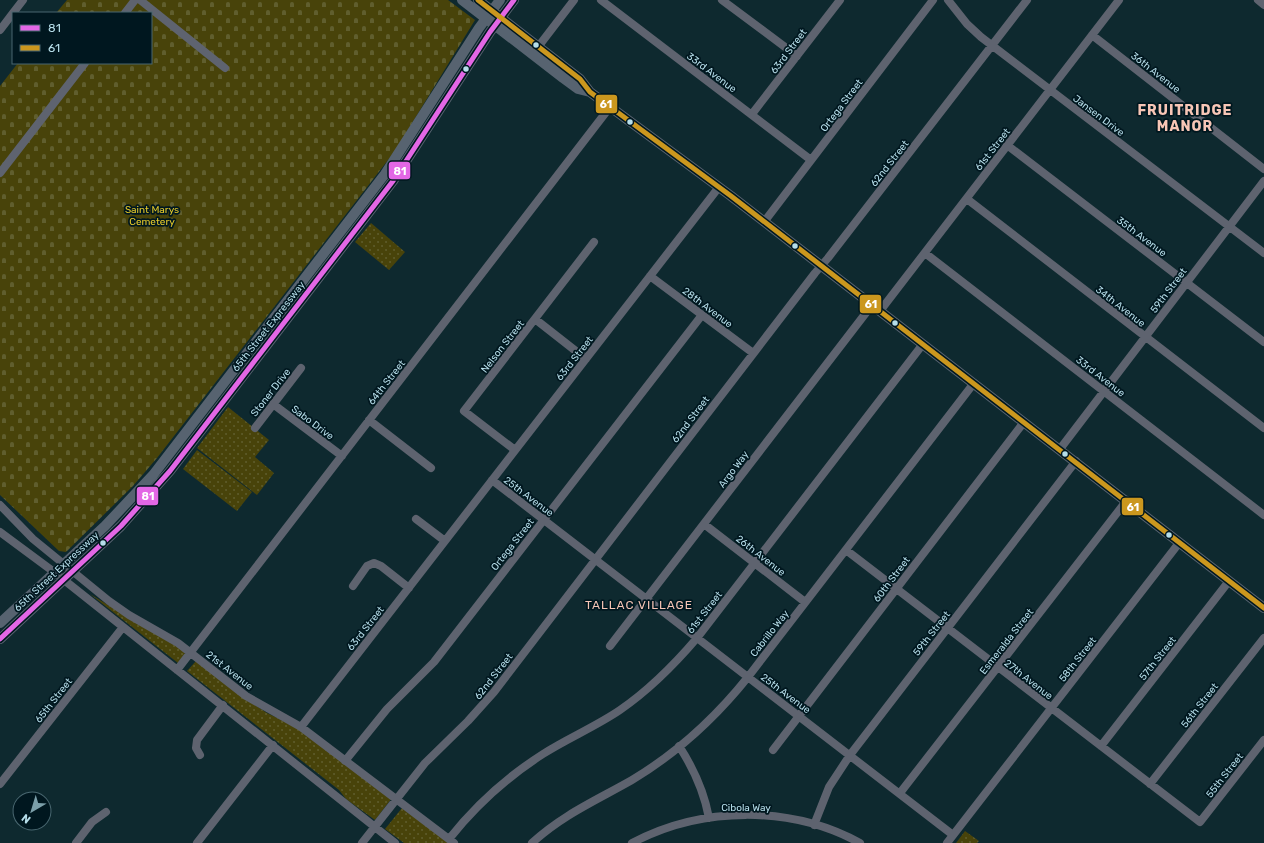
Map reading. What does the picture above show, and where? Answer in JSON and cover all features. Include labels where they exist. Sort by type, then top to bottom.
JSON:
[{"type":"main road","points":[[462,0],[489,15],[578,89],[590,92]]},
{"type":"main road","points":[[478,0],[489,15]]},
{"type":"main road","name":"65th Street Expressway","points":[[0,623],[63,563],[105,526],[153,475],[385,174],[500,0]]},
{"type":"main road","name":"65th Street Expressway","points":[[0,639],[121,526],[180,458],[393,181],[514,0]]},
{"type":"main road","points":[[498,22],[538,47],[580,79],[590,92],[719,187],[1024,422],[1060,448],[1179,543],[1264,608]]},
{"type":"street","points":[[14,12],[23,0]]},
{"type":"street","points":[[126,12],[135,0]]},
{"type":"street","points":[[140,0],[226,68]]},
{"type":"street","points":[[538,47],[574,0]]},
{"type":"street","name":"33rd Avenue","points":[[601,0],[811,160]]},
{"type":"street","points":[[722,0],[797,56]]},
{"type":"street","name":"63rd Street","points":[[752,114],[840,0]]},
{"type":"street","name":"Ortega Street","points":[[764,222],[933,0]]},
{"type":"street","name":"Jansen Drive","points":[[948,0],[967,24],[992,46],[1264,253]]},
{"type":"street","name":"62nd Street","points":[[362,843],[425,763],[482,706],[1027,0]]},
{"type":"street","name":"61st Street","points":[[880,311],[1119,0]]},
{"type":"street","points":[[1258,0],[1264,5]]},
{"type":"street","points":[[0,30],[12,14]]},
{"type":"street","name":"36th Avenue","points":[[1092,35],[1264,168]]},
{"type":"street","points":[[0,173],[84,64]]},
{"type":"street","name":"64th Street","points":[[177,670],[610,107]]},
{"type":"street","name":"35th Avenue","points":[[1007,145],[1264,342]]},
{"type":"street","name":"59th Street","points":[[1060,448],[1264,181]]},
{"type":"street","name":"63rd Street","points":[[301,727],[719,187]]},
{"type":"street","name":"34th Avenue","points":[[966,198],[1264,428]]},
{"type":"street","name":"Nelson Street","points":[[515,450],[464,411],[594,242]]},
{"type":"street","name":"33rd Avenue","points":[[925,253],[1103,391],[1263,511]]},
{"type":"street","name":"28th Avenue","points":[[650,276],[753,353]]},
{"type":"street","name":"Argo Way","points":[[610,646],[872,305]]},
{"type":"street","name":"Ortega Street","points":[[345,761],[387,709],[434,662],[702,315]]},
{"type":"street","points":[[535,319],[586,359]]},
{"type":"street","name":"61st Street","points":[[452,841],[464,820],[502,784],[543,753],[598,723],[634,700],[670,668],[697,638],[923,344]]},
{"type":"street","name":"Stoner Drive","points":[[254,428],[301,368]]},
{"type":"street","name":"Cabrillo Way","points":[[532,843],[565,817],[633,779],[679,746],[711,718],[748,677],[974,383]]},
{"type":"street","name":"Sabo Drive","points":[[273,404],[342,456]]},
{"type":"street","points":[[369,420],[431,468]]},
{"type":"street","name":"60th Street","points":[[773,750],[1024,422]]},
{"type":"street","name":"59th Street","points":[[814,824],[830,787],[850,755],[1076,462]]},
{"type":"street","name":"25th Avenue","points":[[492,480],[953,835]]},
{"type":"street","name":"Esmeralda Street","points":[[900,793],[1127,500]]},
{"type":"street","name":"21st Avenue","points":[[0,505],[33,539],[119,608],[163,633],[246,696],[301,727],[452,841]]},
{"type":"street","points":[[416,519],[445,541]]},
{"type":"street","name":"26th Avenue","points":[[704,524],[805,602]]},
{"type":"street","points":[[1,534],[63,579],[395,843]]},
{"type":"street","name":"58th Street","points":[[947,843],[1179,543]]},
{"type":"street","name":"27th Avenue","points":[[846,550],[1200,822]]},
{"type":"street","points":[[353,586],[367,566],[374,563],[381,566],[410,588]]},
{"type":"street","name":"57th Street","points":[[1101,746],[1229,581]]},
{"type":"street","name":"65th Street","points":[[0,784],[122,627]]},
{"type":"street","name":"56th Street","points":[[1150,784],[1264,638]]},
{"type":"street","points":[[200,755],[196,748],[197,740],[223,705]]},
{"type":"street","name":"55th Street","points":[[1200,822],[1264,740]]},
{"type":"street","points":[[197,843],[273,745]]},
{"type":"street","points":[[679,746],[696,774],[706,800],[710,818]]},
{"type":"street","points":[[76,843],[92,822],[106,812]]},
{"type":"street","name":"Cibola Way","points":[[632,843],[671,827],[710,818],[764,816],[814,824],[860,843]]},
{"type":"green space","name":"Saint Marys Cemetery","points":[[67,0],[448,0],[475,20],[395,151],[157,458],[133,486],[66,552],[59,551],[0,495],[0,86],[17,64],[152,64],[152,12],[57,12]]},
{"type":"green space","points":[[371,223],[405,252],[389,270],[355,242]]},
{"type":"green space","points":[[228,407],[269,440],[255,457],[274,473],[257,495],[197,448]]},
{"type":"green space","points":[[197,450],[252,492],[237,511],[183,469]]},
{"type":"green space","points":[[90,594],[186,652],[178,663]]},
{"type":"green space","points":[[196,661],[244,698],[267,713],[300,729],[392,798],[375,820],[346,799],[339,790],[187,671]]},
{"type":"green space","points":[[402,808],[449,843],[404,843],[385,829]]},
{"type":"green space","points":[[965,831],[979,841],[977,843],[956,843]]},
{"type":"transit line","name":"61","points":[[478,0],[580,79],[590,92],[731,196],[1264,608]]},
{"type":"transit line","name":"81","points":[[0,639],[121,526],[170,471],[393,181],[490,32],[514,0]]},
{"type":"district","name":"FRUITRIDGE MANOR","points":[[1185,118]]},
{"type":"district","name":"TALLAC VILLAGE","points":[[639,605]]}]
